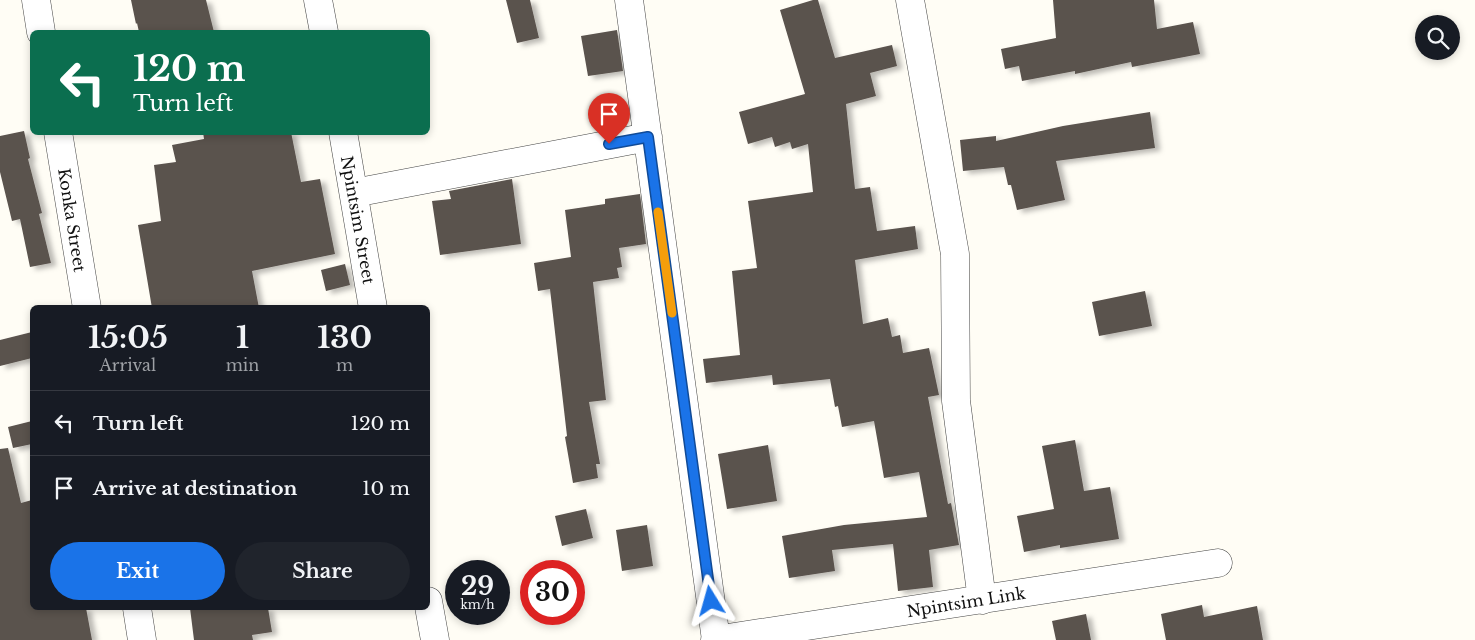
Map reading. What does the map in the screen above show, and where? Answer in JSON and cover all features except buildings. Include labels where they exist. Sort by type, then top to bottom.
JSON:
[{"type":"street","points":[[36,0],[41,30]]},
{"type":"street","points":[[318,0],[324,30]]},
{"type":"street","points":[[629,0],[716,640]]},
{"type":"street","points":[[910,0],[955,254],[956,401],[982,600]]},
{"type":"street","name":"Konka Street","points":[[58,135],[87,305]]},
{"type":"street","name":"Npintsim Street","points":[[344,135],[373,305]]},
{"type":"street","points":[[354,193],[648,137]]},
{"type":"street","name":"Npintsim Link","points":[[716,640],[1218,563]]},
{"type":"street","points":[[137,610],[142,640]]},
{"type":"street","points":[[430,610],[435,640]]},
{"type":"slow traffic","points":[[658,212],[672,313]]},
{"type":"route","points":[[609,144],[648,137],[711,601]]}]
